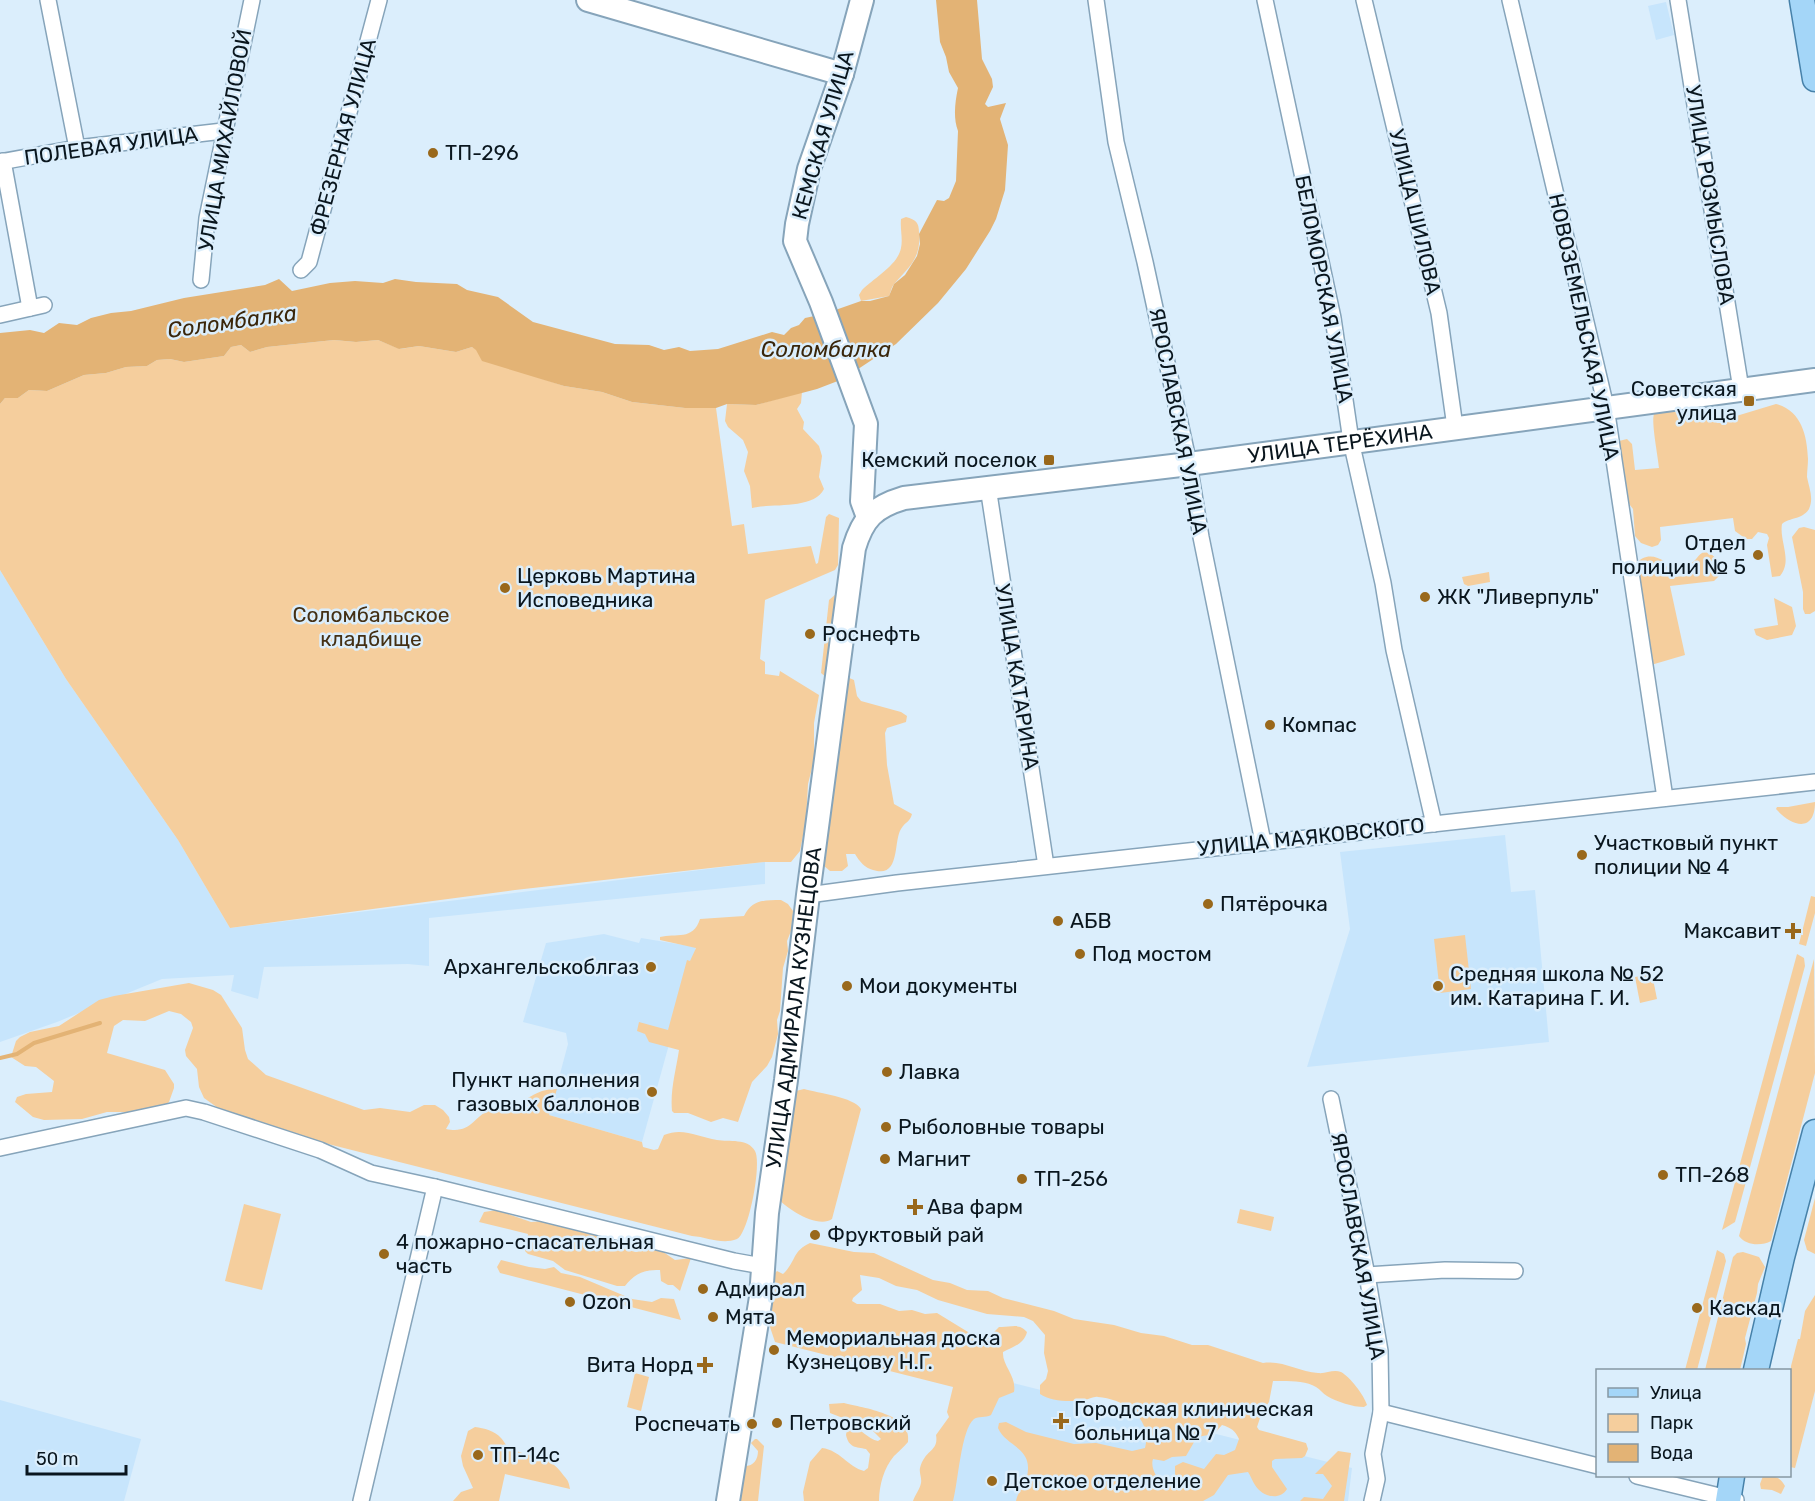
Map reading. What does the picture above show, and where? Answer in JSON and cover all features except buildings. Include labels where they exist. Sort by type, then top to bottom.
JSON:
[{"type":"main road","points":[[588,0],[842,74]]},
{"type":"main road","name":"КЕМСКАЯ УЛИЦА","points":[[862,0],[842,74],[809,169],[795,241],[821,302],[866,424],[862,501],[868,517]]},
{"type":"main road","points":[[1802,0],[1815,79]]},
{"type":"main road","name":"УЛИЦА ТЕРЁХИНА","points":[[868,517],[886,504],[904,498],[1189,464],[1815,380]]},
{"type":"main road","name":"УЛИЦА АДМИРАЛА КУЗНЕЦОВА","points":[[728,1501],[761,1297],[767,1213],[854,548],[868,517]]},
{"type":"main road","points":[[1756,1369],[1782,1257],[1815,1132]]},
{"type":"street","points":[[48,0],[77,148]]},
{"type":"street","name":"УЛИЦА МИХАЙЛОВОЙ","points":[[201,280],[207,218],[223,131],[252,0]]},
{"type":"street","name":"ФРЕЗЕРНАЯ УЛИЦА","points":[[301,270],[309,262],[379,0]]},
{"type":"street","name":"ЯРОСЛАВСКАЯ УЛИЦА","points":[[1096,0],[1116,142],[1145,261],[1189,464],[1201,537],[1263,842]]},
{"type":"street","name":"БЕЛОМОРСКАЯ УЛИЦА","points":[[1265,0],[1333,318],[1351,441],[1383,583],[1394,650],[1434,824]]},
{"type":"street","name":"УЛИЦА ШИЛОВА","points":[[1364,0],[1439,312],[1455,427]]},
{"type":"street","name":"НОВОЗЕМЕЛЬСКАЯ УЛИЦА","points":[[1510,0],[1606,407],[1665,798]]},
{"type":"street","name":"УЛИЦА РОЗМЫСЛОВА","points":[[1678,0],[1742,389]]},
{"type":"street","name":"ПОЛЕВАЯ УЛИЦА","points":[[1,162],[77,148],[223,131]]},
{"type":"street","points":[[0,315],[37,307],[1,162]]},
{"type":"street","name":"УЛИЦА КАТАРИНА","points":[[988,487],[1046,866]]},
{"type":"street","name":"УЛИЦА МАЯКОВСКОГО","points":[[807,895],[1046,866],[1815,782]]},
{"type":"street","name":"ЯРОСЛАВСКАЯ УЛИЦА","points":[[1331,1099],[1380,1351],[1381,1412],[1373,1454],[1377,1479],[1372,1501]]},
{"type":"street","points":[[0,1148],[186,1108],[320,1150],[371,1173],[762,1266]]},
{"type":"street","points":[[361,1501],[435,1187]]},
{"type":"street","points":[[1367,1275],[1445,1270],[1515,1271]]},
{"type":"street","points":[[1381,1412],[1596,1466]]},
{"type":"street","points":[[1642,1477],[1732,1494]]},
{"type":"shaded area","points":[[1666,2],[1674,35],[1656,40],[1648,6]]},
{"type":"shaded area","points":[[0,570],[66,679],[178,840],[230,928],[765,862],[765,884],[429,918],[429,966],[408,964],[264,967],[258,999],[231,991],[234,975],[162,979],[57,1022],[0,1042]]},
{"type":"shaded area","name":"Средняя школа № 52 им. Катарина Г. И.","points":[[1505,835],[1511,892],[1535,890],[1549,1042],[1307,1067],[1350,929],[1340,852]]},
{"type":"shaded area","points":[[604,934],[639,943],[641,938],[696,947],[642,1142],[549,1115],[568,1044],[566,1033],[523,1022],[546,943]]},
{"type":"shaded area","name":"Городская клиническая больница № 7","points":[[973,1373],[1352,1468],[1348,1501],[935,1501]]},
{"type":"shaded area","points":[[0,1400],[141,1439],[124,1501],[0,1501]]},
{"type":"green space","points":[[906,217],[915,220],[918,224],[919,242],[913,261],[894,285],[889,296],[861,301],[859,295],[862,290],[891,266],[899,254],[902,245],[901,219]]},
{"type":"green space","name":"Соломбальское кладбище","points":[[334,340],[356,342],[378,340],[400,349],[419,346],[456,352],[472,347],[525,373],[564,386],[602,392],[632,402],[685,408],[716,408],[732,526],[744,524],[748,554],[811,546],[816,564],[826,517],[829,514],[839,518],[838,565],[835,570],[765,600],[760,659],[765,662],[765,674],[779,676],[780,671],[819,695],[814,723],[814,760],[808,784],[806,820],[800,851],[791,862],[765,862],[515,890],[230,928],[178,840],[66,679],[0,570],[0,404],[5,398],[18,398],[29,390],[47,391],[84,375],[106,373],[126,367],[147,366],[157,360],[170,359],[184,362],[224,356],[231,347],[241,345],[250,352],[267,347]]},
{"type":"green space","points":[[802,392],[801,403],[797,409],[804,422],[803,429],[819,446],[822,456],[819,477],[824,489],[819,496],[802,503],[752,508],[750,486],[744,471],[748,452],[743,440],[728,427],[725,421],[727,404],[756,405]]},
{"type":"green space","points":[[1776,404],[1785,407],[1797,418],[1804,432],[1808,459],[1807,477],[1811,497],[1806,513],[1782,524],[1786,557],[1784,570],[1780,576],[1772,577],[1767,534],[1758,532],[1752,539],[1746,539],[1735,531],[1733,518],[1660,527],[1661,540],[1658,545],[1652,547],[1641,543],[1635,536],[1633,509],[1626,500],[1617,447],[1619,441],[1627,439],[1632,444],[1635,470],[1659,468],[1654,414],[1695,406],[1706,409],[1717,423],[1722,423],[1733,417]]},
{"type":"green space","points":[[1799,528],[1815,530],[1815,611],[1810,614],[1805,614],[1803,609],[1803,592],[1792,537]]},
{"type":"green space","points":[[1705,552],[1713,555],[1718,564],[1719,576],[1714,581],[1670,586],[1685,655],[1651,665],[1636,564],[1642,558],[1654,557],[1665,562],[1671,577],[1688,576],[1688,564]]},
{"type":"green space","points":[[1489,572],[1490,582],[1468,586],[1464,584],[1462,577]]},
{"type":"green space","points":[[844,590],[827,678],[821,673],[829,600]]},
{"type":"green space","points":[[1774,598],[1792,607],[1796,626],[1792,635],[1767,640],[1756,635],[1754,629],[1778,625]]},
{"type":"green space","points":[[847,677],[854,680],[857,696],[861,701],[901,712],[907,716],[906,722],[887,728],[885,733],[887,765],[894,804],[912,814],[901,829],[892,864],[888,869],[882,871],[867,868],[855,854],[846,854],[848,866],[842,871],[830,871],[823,865],[828,818],[832,810]]},
{"type":"green space","points":[[1815,802],[1811,819],[1802,824],[1789,820],[1776,809],[1777,807]]},
{"type":"green space","points":[[1811,896],[1815,897],[1815,913],[1806,946],[1799,944]]},
{"type":"green space","points":[[781,900],[793,911],[791,931],[787,941],[788,951],[783,968],[780,1011],[777,1020],[778,1034],[772,1057],[752,1082],[738,1122],[723,1118],[711,1122],[688,1113],[674,1113],[672,1095],[679,1050],[649,1042],[645,1034],[637,1031],[639,1022],[668,1030],[687,960],[690,961],[696,948],[660,940],[660,937],[683,935],[693,931],[700,919],[744,916],[754,904]]},
{"type":"green space","points":[[1465,935],[1471,989],[1440,993],[1434,939]]},
{"type":"green space","points":[[1797,954],[1804,958],[1805,966],[1735,1222],[1722,1230]]},
{"type":"green space","points":[[1814,959],[1815,1073],[1771,1241],[1763,1244],[1750,1243],[1739,1236]]},
{"type":"green space","points":[[1652,974],[1657,999],[1640,1003],[1635,977]]},
{"type":"green space","points":[[189,983],[213,990],[221,995],[242,1028],[248,1059],[266,1075],[364,1110],[380,1108],[410,1112],[424,1105],[435,1105],[449,1117],[450,1122],[446,1129],[454,1130],[466,1127],[491,1109],[516,1105],[536,1093],[557,1089],[549,1115],[642,1142],[643,1147],[658,1149],[664,1135],[678,1132],[748,1144],[755,1151],[757,1169],[750,1212],[742,1234],[731,1241],[692,1236],[332,1145],[234,1116],[204,1098],[199,1087],[197,1069],[186,1056],[185,1050],[193,1028],[191,1022],[181,1014],[169,1011],[145,1021],[123,1020],[114,1026],[107,1053],[165,1070],[174,1088],[169,1102],[165,1105],[135,1112],[107,1112],[82,1119],[44,1120],[33,1117],[15,1102],[17,1097],[26,1094],[52,1092],[54,1081],[36,1067],[25,1066],[11,1057],[16,1041],[20,1037],[30,1032],[59,1026],[99,1000]]},
{"type":"green space","points":[[804,1089],[844,1098],[861,1109],[832,1219],[826,1221],[811,1220],[787,1207],[777,1197],[796,1091]]},
{"type":"green space","points":[[1815,1198],[1815,1254],[1807,1250],[1804,1240]]},
{"type":"green space","points":[[244,1204],[281,1214],[262,1290],[225,1281]]},
{"type":"green space","points":[[1240,1209],[1274,1217],[1271,1231],[1237,1223]]},
{"type":"green space","points":[[497,1210],[531,1222],[548,1221],[600,1234],[627,1250],[636,1252],[656,1247],[675,1260],[691,1258],[680,1291],[673,1285],[661,1281],[660,1270],[645,1271],[632,1278],[625,1286],[617,1286],[565,1270],[553,1261],[528,1254],[525,1251],[528,1234],[479,1222],[484,1212]]},
{"type":"green space","points":[[810,1243],[854,1252],[874,1253],[933,1280],[950,1283],[967,1290],[988,1291],[1003,1298],[1054,1311],[1074,1319],[1164,1336],[1192,1345],[1208,1345],[1263,1363],[1277,1363],[1318,1373],[1341,1372],[1356,1387],[1367,1405],[1360,1407],[1340,1402],[1306,1383],[1273,1381],[1269,1402],[1262,1412],[1257,1427],[1259,1430],[1306,1443],[1308,1449],[1302,1458],[1272,1461],[1272,1467],[1287,1489],[1280,1495],[1266,1495],[1258,1489],[1248,1472],[1228,1475],[1214,1495],[1203,1501],[1016,1501],[1026,1478],[1027,1462],[1021,1451],[1001,1434],[998,1428],[999,1423],[1006,1422],[1026,1432],[1074,1444],[1096,1443],[1132,1451],[1145,1448],[1145,1428],[1141,1420],[1127,1406],[1108,1399],[1096,1397],[1080,1401],[1062,1401],[1040,1394],[1040,1385],[1046,1379],[1048,1371],[1044,1353],[1045,1335],[1033,1321],[1024,1317],[987,1314],[938,1300],[917,1290],[896,1286],[879,1278],[860,1275],[862,1290],[852,1301],[857,1304],[880,1304],[899,1311],[937,1313],[968,1332],[990,1336],[999,1327],[1018,1326],[1027,1332],[1021,1342],[1003,1352],[1013,1381],[1014,1392],[999,1398],[991,1415],[974,1419],[966,1434],[953,1501],[913,1501],[920,1488],[922,1462],[934,1448],[936,1435],[949,1417],[947,1412],[953,1387],[775,1342],[769,1324],[774,1274],[777,1271],[783,1274],[804,1246]],"holes":[[[1222,1425],[1234,1431],[1239,1439],[1235,1450],[1224,1455],[1216,1454],[1204,1469],[1183,1462],[1175,1466],[1175,1480],[1164,1484],[1159,1480],[1153,1469],[1153,1459],[1164,1461],[1172,1457],[1186,1456],[1197,1437],[1214,1434]]]},
{"type":"green space","points":[[1717,1250],[1724,1254],[1726,1261],[1697,1369],[1685,1369]]},
{"type":"green space","points":[[1743,1252],[1759,1257],[1765,1267],[1758,1284],[1740,1369],[1705,1369],[1733,1257]]},
{"type":"green space","points":[[501,1260],[529,1267],[545,1269],[554,1267],[561,1273],[580,1277],[632,1299],[652,1302],[661,1298],[674,1299],[681,1320],[500,1273],[497,1267]]},
{"type":"green space","points":[[1815,1295],[1815,1391],[1795,1468],[1791,1467],[1791,1369],[1798,1339],[1800,1339],[1805,1311]]},
{"type":"green space","points":[[635,1373],[649,1377],[641,1411],[627,1407]]},
{"type":"green space","points":[[844,1403],[874,1410],[895,1419],[903,1425],[907,1432],[908,1442],[887,1466],[881,1483],[879,1501],[804,1501],[803,1492],[810,1462],[822,1448],[834,1452],[864,1471],[868,1468],[870,1454],[866,1449],[851,1445],[846,1435],[847,1429],[851,1425],[874,1440],[881,1439],[871,1429],[830,1413],[829,1404]]},
{"type":"green space","points":[[475,1427],[496,1433],[511,1449],[540,1457],[552,1463],[569,1483],[570,1489],[505,1474],[499,1501],[453,1501],[461,1492],[473,1488],[461,1456],[468,1431]]},
{"type":"green space","points":[[755,1439],[764,1446],[758,1501],[730,1501],[743,1466],[752,1464],[757,1457],[758,1451],[751,1443]]},
{"type":"green space","points":[[1338,1451],[1351,1453],[1344,1501],[1300,1501],[1304,1497],[1323,1499],[1332,1486],[1323,1474],[1315,1474]]},
{"type":"green space","points":[[1763,1477],[1773,1477],[1781,1480],[1785,1486],[1781,1494],[1761,1489]]},
{"type":"water","name":"Соломбалка","points":[[936,0],[977,0],[982,59],[992,79],[993,87],[985,104],[988,107],[1006,103],[1000,119],[1008,145],[1005,190],[990,231],[966,269],[938,303],[896,344],[843,379],[817,389],[756,405],[727,404],[716,408],[685,408],[632,402],[602,392],[564,386],[482,361],[472,347],[456,352],[419,346],[399,349],[378,340],[356,342],[334,340],[267,347],[250,352],[241,345],[231,347],[224,356],[184,362],[170,359],[157,360],[147,366],[126,367],[106,373],[84,375],[47,391],[29,390],[18,398],[5,398],[0,404],[0,333],[30,330],[44,333],[59,323],[77,325],[91,318],[111,313],[265,285],[279,279],[292,291],[330,283],[355,281],[383,283],[395,279],[457,284],[467,290],[498,297],[533,322],[615,344],[649,345],[664,350],[679,347],[690,351],[718,349],[772,332],[784,335],[805,318],[861,301],[889,296],[894,284],[905,275],[917,256],[920,244],[919,234],[937,200],[944,201],[949,198],[956,181],[958,131],[955,110],[958,88],[949,72],[940,42]]},
{"type":"waterway","points":[[0,1058],[17,1054],[34,1043],[100,1023]]},
{"type":"place","name":"ТП-296","points":[[433,153]]},
{"type":"place","name":"Советская улица","points":[[1749,401]]},
{"type":"place","name":"Кемский поселок","points":[[1049,460]]},
{"type":"place","name":"Отдел полиции № 5","points":[[1758,555]]},
{"type":"place","name":"Церковь Мартина Исповедника","points":[[505,588]]},
{"type":"place","name":"ЖК \"Ливерпуль\"","points":[[1425,597]]},
{"type":"place","name":"Роснефть","points":[[810,634]]},
{"type":"place","name":"Компас","points":[[1270,725]]},
{"type":"place","name":"Участковый пункт полиции № 4","points":[[1582,855]]},
{"type":"place","name":"Пятёрочка","points":[[1208,904]]},
{"type":"place","name":"АБВ","points":[[1058,921]]},
{"type":"place","name":"Максавит","points":[[1793,931]]},
{"type":"place","name":"Под мостом","points":[[1080,954]]},
{"type":"place","name":"Архангельскоблгаз","points":[[651,967]]},
{"type":"place","name":"Мои документы","points":[[847,986]]},
{"type":"place","name":"Средняя школа № 52 им. Катарина Г. И.","points":[[1438,986]]},
{"type":"place","name":"Лавка","points":[[887,1072]]},
{"type":"place","name":"Пункт наполнения газовых баллонов","points":[[652,1092]]},
{"type":"place","name":"Рыболовные товары","points":[[886,1127]]},
{"type":"place","name":"Магнит","points":[[885,1159]]},
{"type":"place","name":"ТП-268","points":[[1663,1175]]},
{"type":"place","name":"ТП-256","points":[[1022,1179]]},
{"type":"place","name":"Ава фарм","points":[[915,1207]]},
{"type":"place","name":"Фруктовый рай","points":[[815,1235]]},
{"type":"place","name":"4 пожарно-спасательная часть","points":[[384,1254]]},
{"type":"place","name":"Адмирал","points":[[703,1289]]},
{"type":"place","name":"Ozon","points":[[570,1302]]},
{"type":"place","name":"Каскад","points":[[1697,1308]]},
{"type":"place","name":"Мята","points":[[713,1317]]},
{"type":"place","name":"Мемориальная доска Кузнецову Н.Г.","points":[[774,1350]]},
{"type":"place","name":"Вита Норд","points":[[705,1365]]},
{"type":"place","name":"Городская клиническая больница № 7","points":[[1061,1421]]},
{"type":"place","name":"Петровский","points":[[777,1423]]},
{"type":"place","name":"Роспечать","points":[[752,1424]]},
{"type":"place","name":"ТП-14с","points":[[478,1455]]},
{"type":"place","name":"Детское отделение","points":[[992,1481]]}]
